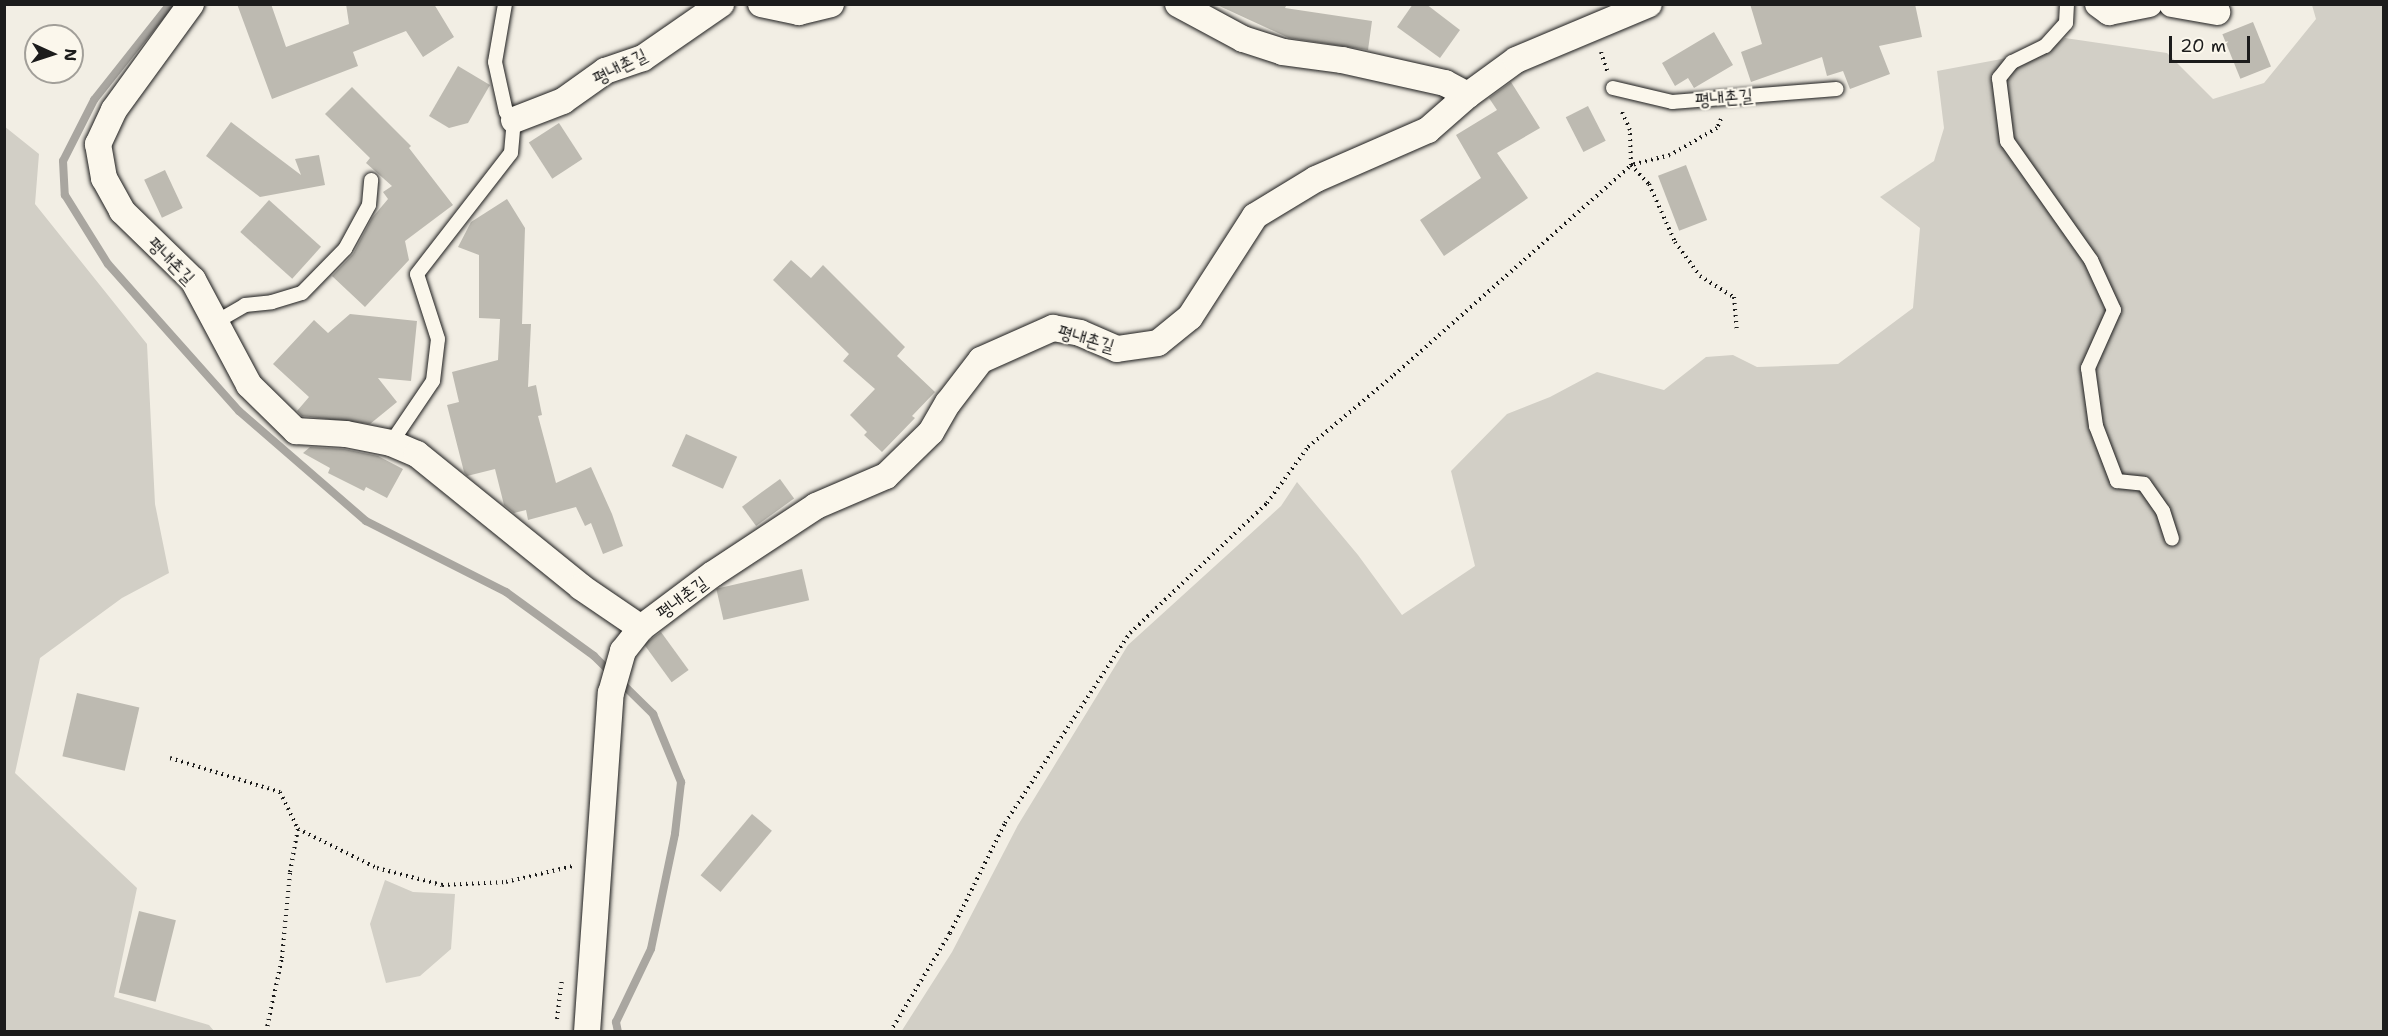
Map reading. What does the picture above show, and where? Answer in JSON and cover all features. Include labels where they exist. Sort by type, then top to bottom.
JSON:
[{"type":"street","name":"평내촌길","points":[[190,4],[114,110],[98,144],[104,177],[122,211],[193,280],[249,385],[296,431],[346,434],[390,443],[417,454],[582,587],[641,628]]},
{"type":"street","name":"평내촌길","points":[[514,120],[562,101],[605,71],[643,58],[721,4]]},
{"type":"street","points":[[761,4],[799,12],[831,4]]},
{"type":"street","points":[[1178,4],[1243,39],[1283,52],[1342,60],[1445,83],[1468,95]]},
{"type":"street","name":"평내촌길","points":[[587,1032],[611,693],[623,651],[641,628],[713,574],[816,506],[886,476],[931,432],[948,403],[981,360],[1053,328],[1080,333],[1117,349],[1158,343],[1190,317],[1255,216],[1316,179],[1428,130],[1468,95],[1516,60],[1649,4]]},
{"type":"street","points":[[2098,4],[2109,12],[2149,4]]},
{"type":"street","points":[[2172,4],[2217,12]]},
{"type":"lane","points":[[390,443],[433,381],[438,339],[417,274],[511,153],[514,120],[506,111],[495,62],[505,4]]},
{"type":"lane","points":[[2067,4],[2066,23],[2045,46],[2012,62],[1999,78],[2007,141],[2091,261],[2114,310],[2088,368],[2096,426],[2117,481],[2144,484],[2163,511],[2172,539]]},
{"type":"lane","name":"평내촌길","points":[[1613,88],[1672,102],[1836,89]]},
{"type":"lane","points":[[216,322],[244,305],[272,302],[302,292],[345,249],[369,205],[371,180]]},
{"type":"path","points":[[1592,27],[1630,130],[1631,165],[1650,184],[1675,242],[1700,276],[1734,297],[1737,329]]},
{"type":"path","points":[[890,1032],[950,933],[1005,823],[1130,633],[1267,503],[1308,447],[1604,192],[1631,165],[1670,155],[1717,128],[1733,97]]},
{"type":"path","points":[[170,758],[280,792],[298,829],[290,872],[282,958],[266,1032]]},
{"type":"path","points":[[298,829],[377,868],[442,885],[506,882],[574,866]]},
{"type":"shaded area","points":[[2312,5],[2383,5],[2383,1031],[901,1032],[952,952],[1018,825],[1128,645],[1281,506],[1297,482],[1358,555],[1402,615],[1475,566],[1451,471],[1507,414],[1550,397],[1597,372],[1664,390],[1706,357],[1733,355],[1757,367],[1838,364],[1913,308],[1920,228],[1880,197],[1934,161],[1944,128],[1937,71],[2007,58],[2018,67],[2044,54],[2065,38],[2167,53],[2213,99],[2264,83],[2316,19]]},
{"type":"shaded area","points":[[4,126],[39,154],[35,204],[147,344],[155,504],[169,573],[122,598],[40,658],[15,773],[137,888],[114,997],[209,1025],[214,1031],[5,1031]]},
{"type":"shaded area","points":[[385,880],[413,892],[455,894],[451,949],[420,976],[386,983],[370,924]]},
{"type":"building","points":[[237,4],[271,4],[286,47],[349,24],[346,4],[434,4],[454,37],[423,57],[406,31],[353,52],[358,66],[272,99]]},
{"type":"building","points":[[1215,4],[1287,4],[1285,8],[1372,21],[1368,50],[1289,38]]},
{"type":"building","points":[[1413,4],[1426,4],[1460,30],[1440,58],[1397,27]]},
{"type":"building","points":[[1750,4],[1915,4],[1922,37],[1879,46],[1890,74],[1850,89],[1843,71],[1827,76],[1822,57],[1751,82],[1741,52],[1762,44]]},
{"type":"building","points":[[2253,22],[2271,67],[2240,79],[2222,34]]},
{"type":"building","points":[[1714,32],[1733,65],[1694,88],[1688,78],[1675,86],[1662,63]]},
{"type":"building","points":[[458,66],[490,85],[468,123],[449,128],[429,116]]},
{"type":"building","points":[[1511,82],[1540,128],[1497,153],[1528,198],[1444,256],[1420,220],[1481,178],[1456,135],[1497,110],[1489,98]]},
{"type":"building","points":[[352,87],[411,146],[409,148],[453,205],[405,241],[409,260],[365,307],[332,276],[353,254],[372,218],[388,199],[383,192],[392,186],[366,163],[370,158],[325,114]]},
{"type":"building","points":[[1588,106],[1606,141],[1583,152],[1566,117]]},
{"type":"building","points":[[231,122],[301,175],[295,159],[319,155],[325,185],[260,197],[206,156]]},
{"type":"building","points":[[559,123],[582,159],[552,179],[529,143]]},
{"type":"building","points":[[1686,165],[1707,220],[1679,231],[1658,176]]},
{"type":"building","points":[[165,170],[183,208],[162,218],[144,180]]},
{"type":"building","points":[[507,199],[525,228],[522,324],[531,324],[528,387],[536,385],[542,415],[538,416],[556,483],[591,467],[612,514],[623,546],[603,554],[591,523],[585,526],[576,507],[528,520],[526,510],[514,513],[504,505],[495,469],[467,476],[464,472],[447,405],[459,402],[452,372],[498,360],[500,319],[479,318],[479,255],[458,247],[471,222]]},
{"type":"building","points":[[269,200],[321,247],[292,279],[240,232]]},
{"type":"building","points":[[791,260],[811,278],[823,265],[905,347],[897,356],[935,392],[912,416],[915,418],[882,452],[864,435],[867,432],[850,415],[875,389],[843,361],[849,354],[773,280]]},
{"type":"building","points":[[350,314],[417,321],[411,381],[378,378],[397,402],[370,424],[302,416],[297,411],[309,397],[273,364],[314,320],[328,333]]},
{"type":"building","points":[[686,434],[737,457],[723,489],[672,466]]},
{"type":"building","points":[[310,447],[344,449],[378,456],[403,469],[387,498],[366,487],[364,491],[328,473],[330,468],[303,453]]},
{"type":"building","points":[[780,479],[794,498],[756,526],[742,507]]},
{"type":"building","points":[[802,569],[809,600],[723,620],[716,589]]},
{"type":"building","points":[[661,632],[689,670],[672,682],[644,644]]},
{"type":"building","points":[[77,693],[139,707],[125,771],[62,756]]},
{"type":"building","points":[[752,814],[772,831],[720,892],[701,875]]},
{"type":"building","points":[[139,911],[176,920],[156,1002],[119,993]]},
{"type":"waterway","points":[[170,4],[94,100],[63,161],[65,195],[108,264],[239,411],[366,521],[506,592],[594,656],[653,714],[681,782],[675,834],[651,949],[616,1022],[618,1032]]}]
